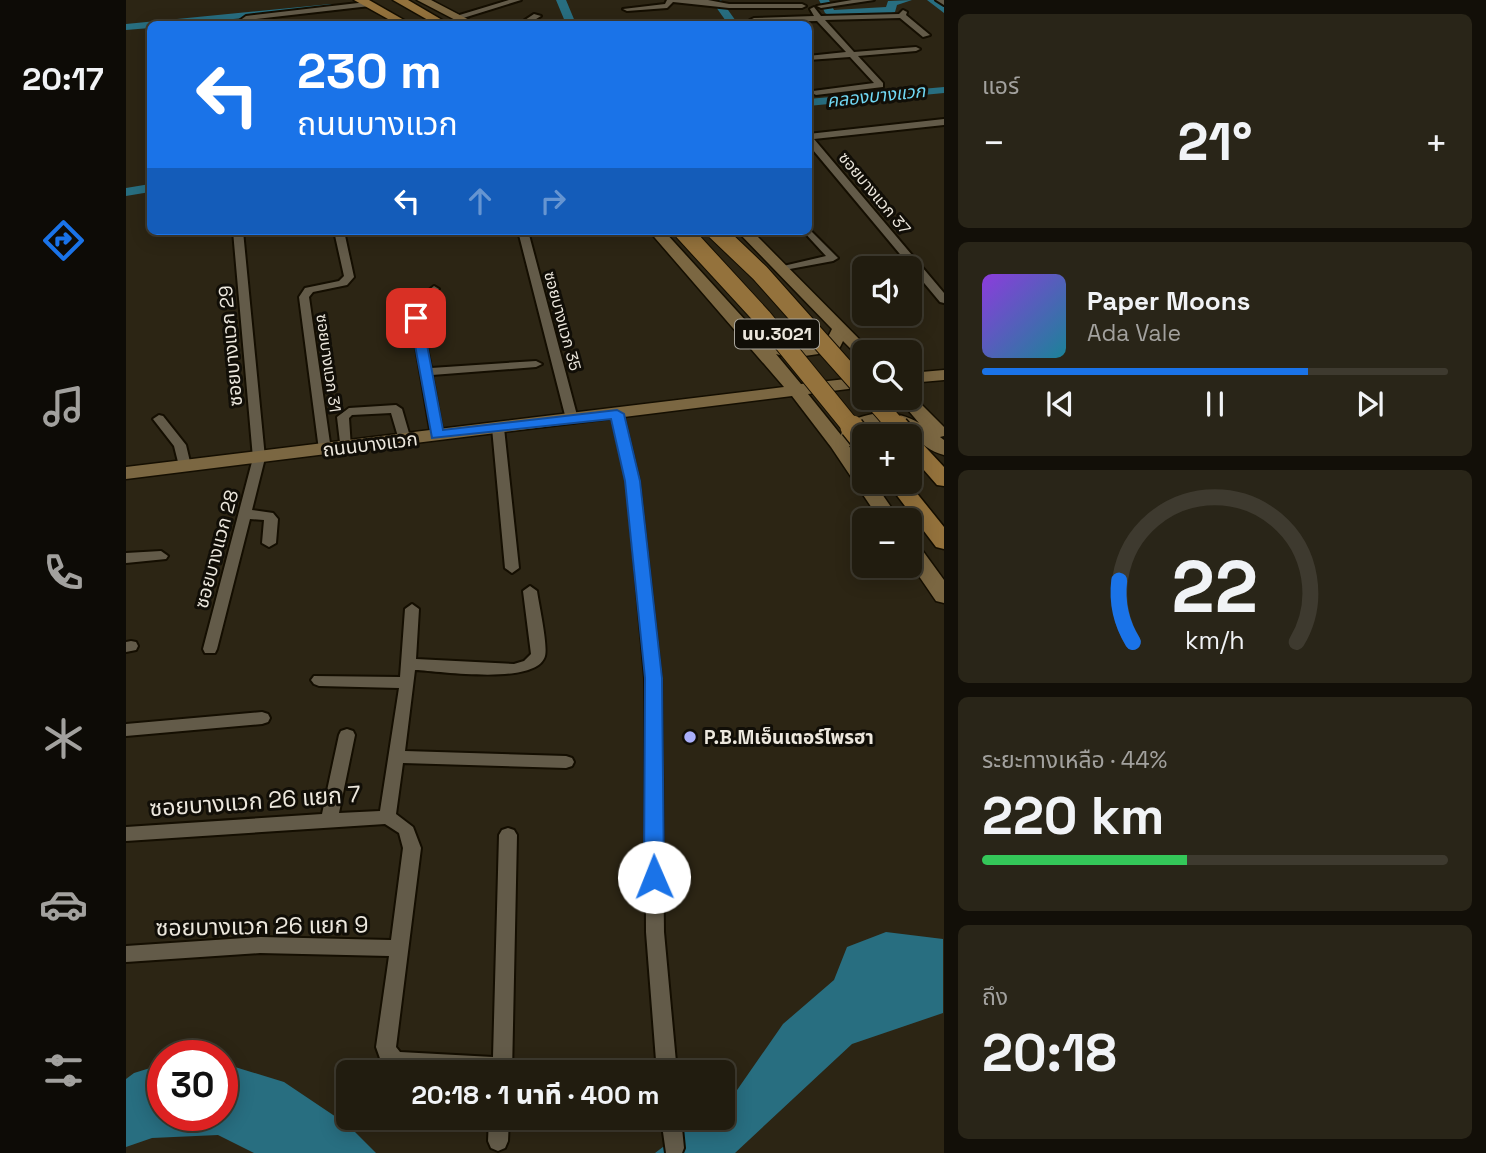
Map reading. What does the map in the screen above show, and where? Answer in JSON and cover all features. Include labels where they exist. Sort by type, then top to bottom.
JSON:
[{"type":"main road","points":[[399,0],[438,21]]},
{"type":"main road","points":[[422,0],[465,21]]},
{"type":"main road","points":[[364,2],[399,21]]},
{"type":"main road","name":"นบ.3021","points":[[660,235],[759,344],[852,463]]},
{"type":"main road","name":"นบ.3021","points":[[687,235],[762,317],[852,427]]},
{"type":"main road","name":"นบ.3021","points":[[720,235],[760,273],[852,376]]},
{"type":"main road","name":"นบ.3021","points":[[748,235],[853,340]]},
{"type":"main road","points":[[759,344],[791,352],[818,351],[836,343],[841,327]]},
{"type":"main road","points":[[922,377],[943,375]]},
{"type":"main road","name":"ถนนบางแวก","points":[[126,473],[852,383]]},
{"type":"main road","points":[[882,410],[895,424]]},
{"type":"main road","points":[[918,410],[943,438]]},
{"type":"main road","points":[[856,424],[861,421],[902,419],[909,424]]},
{"type":"main road","points":[[852,427],[852,446]]},
{"type":"main road","points":[[922,434],[943,449]]},
{"type":"main road","points":[[922,456],[943,480]]},
{"type":"main road","points":[[906,494],[943,542]]},
{"type":"main road","points":[[922,565],[943,596]]},
{"type":"street","points":[[488,8],[502,0]]},
{"type":"street","points":[[457,17],[517,0]]},
{"type":"street","points":[[627,9],[667,6],[673,0],[902,14],[926,35]]},
{"type":"street","points":[[754,20],[835,2],[870,0]]},
{"type":"street","points":[[241,21],[258,16],[364,2]]},
{"type":"street","points":[[815,7],[880,85],[816,93]]},
{"type":"street","points":[[528,21],[537,16]]},
{"type":"street","points":[[812,58],[916,49]]},
{"type":"street","points":[[812,138],[943,122]]},
{"type":"street","name":"ซอยบางแวก 37","points":[[812,142],[846,180],[943,300]]},
{"type":"street","name":"ซอยบางแวก 29","points":[[238,235],[259,458]]},
{"type":"street","name":"ซอยบางแวก 31","points":[[325,450],[304,297],[309,290],[343,283],[349,277],[340,235]]},
{"type":"street","name":"ซอยบางแวก 35","points":[[524,235],[572,419]]},
{"type":"street","points":[[783,269],[833,258],[812,235]]},
{"type":"street","points":[[434,289],[421,299],[416,310],[437,435]]},
{"type":"street","points":[[427,372],[536,364]]},
{"type":"street","points":[[345,448],[343,417],[349,412],[397,409],[405,440]]},
{"type":"street","points":[[617,414],[633,481],[653,678],[655,932],[666,1060]]},
{"type":"street","points":[[159,419],[180,444],[184,466]]},
{"type":"street","points":[[498,428],[512,568]]},
{"type":"street","name":"ซอยบางแวก 28","points":[[210,649],[259,458]]},
{"type":"street","points":[[246,514],[268,516],[271,519],[269,543]]},
{"type":"street","points":[[126,558],[161,556]]},
{"type":"street","points":[[409,664],[514,669],[530,665],[538,654],[530,591]]},
{"type":"street","name":"ซอยบางแวก 26 แยก 7","points":[[387,817],[398,757],[409,664],[412,609]]},
{"type":"street","points":[[319,680],[407,682]]},
{"type":"street","points":[[126,730],[262,718]]},
{"type":"street","points":[[329,819],[347,735]]},
{"type":"street","points":[[398,757],[566,762]]},
{"type":"street","name":"ซอยบางแวก 26 แยก 7","points":[[126,834],[387,817],[405,825],[410,834],[412,848],[386,1047],[389,1057],[397,1060]]},
{"type":"street","name":"ซอยบางแวก 26 แยก 7","points":[[502,1060],[508,835]]},
{"type":"street","name":"ซอยบางแวก 26 แยก 9","points":[[126,954],[260,945],[400,948]]},
{"type":"street","points":[[498,1130],[498,1141]]},
{"type":"street","points":[[672,1130],[674,1148]]},
{"type":"water","points":[[886,932],[943,939],[943,1013],[852,1044],[735,1153],[655,1153],[685,1130],[735,1130],[735,1093],[783,1024],[834,980],[847,947]]},
{"type":"water","points":[[238,1068],[284,1082],[336,1117],[336,1130],[353,1130],[376,1153],[254,1153],[218,1135],[152,1138],[126,1147],[126,1079],[147,1069],[147,1131],[238,1131]]},
{"type":"waterway","points":[[561,0],[570,21]]},
{"type":"waterway","points":[[716,0],[731,21]]},
{"type":"waterway","points":[[824,0],[830,13],[891,10],[892,3],[907,0]]},
{"type":"waterway","points":[[932,0],[944,10]]},
{"type":"waterway","points":[[188,21],[331,7]]},
{"type":"waterway","points":[[126,27],[147,25]]},
{"type":"waterway","name":"คลองบางแวก","points":[[812,103],[944,90]]},
{"type":"waterway","name":"คลองบางแวก","points":[[126,192],[147,188]]},
{"type":"place","name":"P.B.Mเอ็นเตอร์ไพรฮา","points":[[690,737]]},
{"type":"route","points":[[416,318],[437,435],[617,414],[633,481],[653,678],[654,877]]}]
